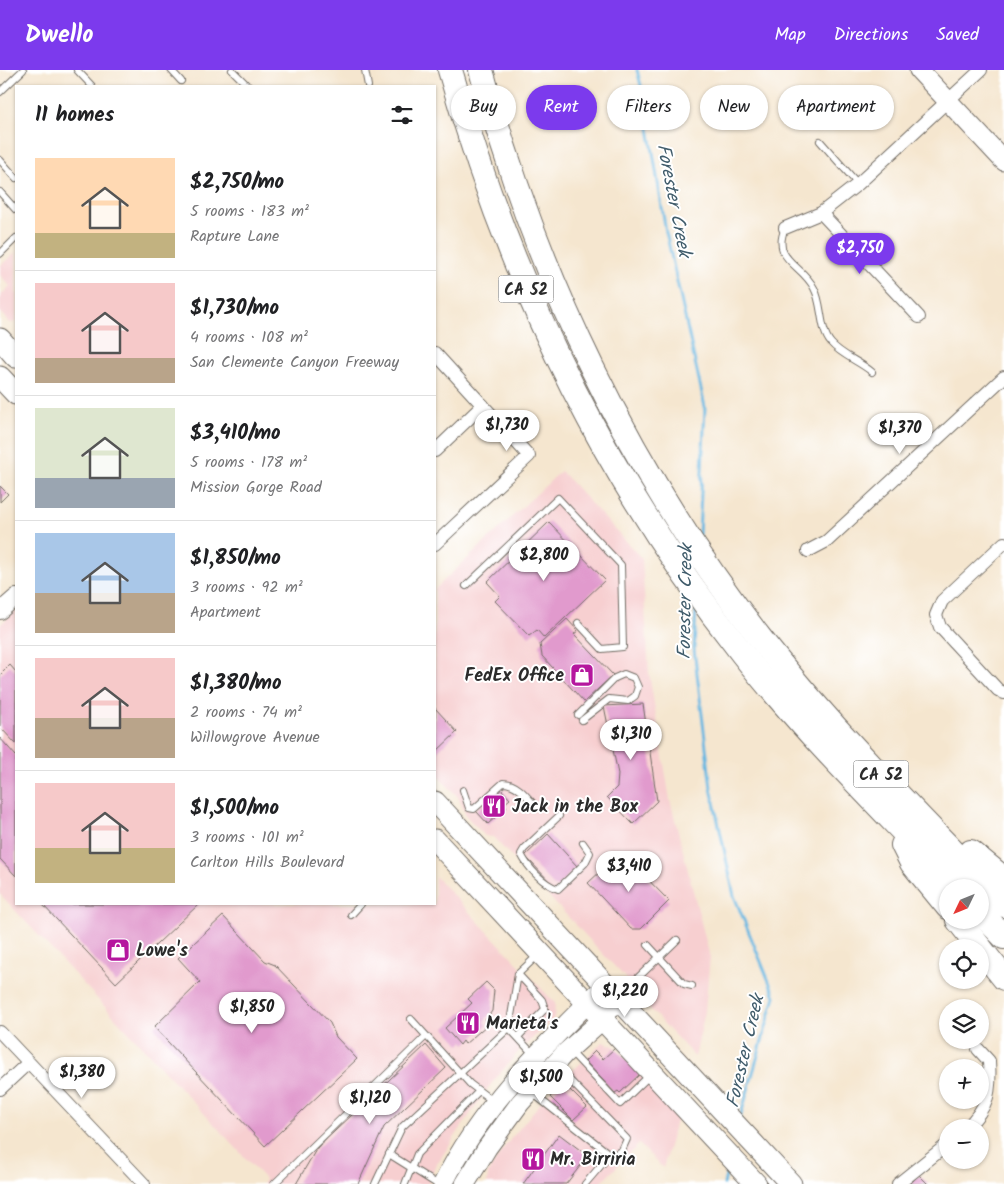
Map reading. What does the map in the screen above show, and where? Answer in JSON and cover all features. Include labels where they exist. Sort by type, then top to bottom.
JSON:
[{"type":"highway","name":"CA 52","points":[[450,70],[484,182],[538,319],[593,430],[632,496],[666,549],[742,653],[886,813],[948,879]]},
{"type":"highway","name":"CA 52","points":[[481,70],[504,150],[558,292],[632,446],[678,523],[762,640],[820,711],[1004,905]]},
{"type":"highway","points":[[890,784],[1004,879]]},
{"type":"highway","points":[[886,813],[912,863],[939,896]]},
{"type":"highway","points":[[989,921],[1004,937]]},
{"type":"highway","points":[[965,929],[973,939]]},
{"type":"highway","points":[[989,959],[1004,978]]},
{"type":"main road","points":[[919,70],[1004,161]]},
{"type":"main road","points":[[0,339],[15,356]]},
{"type":"main road","points":[[0,377],[15,393]]},
{"type":"main road","points":[[436,803],[791,1184]]},
{"type":"main road","points":[[436,841],[752,1179]]},
{"type":"main road","points":[[443,1183],[464,1146],[495,1103],[534,1056],[588,1003],[612,991]]},
{"type":"main road","points":[[465,1184],[487,1148],[530,1092],[569,1050],[604,1020],[612,991]]},
{"type":"street","points":[[785,228],[821,213],[858,184],[980,70]]},
{"type":"street","points":[[821,213],[919,317]]},
{"type":"street","points":[[436,355],[529,456],[436,543]]},
{"type":"street","points":[[808,550],[827,542],[1004,377]]},
{"type":"street","points":[[436,450],[483,405]]},
{"type":"street","points":[[1004,543],[942,601],[936,616],[940,627],[998,690],[1004,693]]},
{"type":"street","points":[[0,611],[15,598]]},
{"type":"street","points":[[0,1032],[144,1184]]},
{"type":"street","points":[[975,1119],[988,1099],[991,1085],[989,1061],[978,1049]]},
{"type":"street","points":[[0,1089],[28,1063]]},
{"type":"street","points":[[898,1184],[939,1151]]},
{"type":"lane","points":[[0,92],[23,70]]},
{"type":"lane","points":[[77,70],[91,85]]},
{"type":"lane","points":[[171,70],[181,81]]},
{"type":"lane","points":[[232,70],[247,85]]},
{"type":"lane","points":[[365,70],[368,85]]},
{"type":"lane","points":[[820,141],[858,184]]},
{"type":"lane","points":[[0,160],[15,177]]},
{"type":"lane","points":[[0,192],[15,209]]},
{"type":"lane","points":[[785,228],[780,240],[782,250],[815,289],[826,334],[830,342],[872,372]]},
{"type":"lane","points":[[0,254],[15,239]]},
{"type":"lane","points":[[466,586],[558,498],[621,565],[623,647],[602,649],[578,623]]},
{"type":"lane","points":[[624,674],[634,678],[638,687],[635,696],[628,701],[609,699],[580,717],[615,678],[624,674]]},
{"type":"lane","points":[[464,790],[469,808],[474,809],[503,783],[510,783],[518,788],[537,808]]},
{"type":"lane","points":[[559,816],[524,849],[521,854],[525,862],[549,886],[558,889],[585,864],[590,853],[583,842]]},
{"type":"lane","points":[[351,916],[360,905]]},
{"type":"lane","points":[[612,991],[659,957],[677,940]]},
{"type":"lane","points":[[648,945],[684,984],[692,986]]},
{"type":"lane","points":[[375,1184],[402,1127],[509,1028],[518,974],[541,952]]},
{"type":"lane","points":[[518,974],[542,1000],[545,1009],[518,1037]]},
{"type":"lane","points":[[411,1019],[460,1074],[495,1103]]},
{"type":"lane","points":[[509,1028],[534,1056]]},
{"type":"lane","points":[[274,1184],[426,1036]]},
{"type":"lane","points":[[569,1050],[620,1104],[653,1072]]},
{"type":"lane","points":[[555,1065],[627,1139],[622,1150],[612,1156],[610,1155],[585,1184]]},
{"type":"lane","points":[[405,1184],[417,1154],[479,1091]]},
{"type":"lane","points":[[530,1092],[555,1109],[610,1155]]},
{"type":"lane","points":[[389,1154],[443,1183]]},
{"type":"shaded area","points":[[15,253],[15,322],[10,323],[0,312],[0,296],[10,286],[0,275],[0,266]]},
{"type":"shaded area","points":[[561,471],[642,559],[649,673],[670,800],[710,957],[705,1011],[695,1057],[635,993],[635,988],[493,837],[485,836],[467,817],[458,797],[436,773],[436,588]]},
{"type":"shaded area","points":[[15,611],[15,905],[436,905],[436,877],[555,1003],[554,1018],[519,1051],[488,1088],[434,1168],[428,1184],[263,1184],[265,1179],[0,894],[0,625]]},
{"type":"shaded area","points":[[603,1042],[614,1046],[678,1114],[663,1168],[639,1144],[600,1184],[487,1184],[488,1173],[505,1146],[546,1096]]},
{"type":"building","points":[[0,486],[8,494],[0,502]]},
{"type":"building","points":[[549,522],[605,580],[544,638],[537,630],[529,636],[495,601],[500,596],[487,582]]},
{"type":"building","points":[[567,619],[578,631],[574,634],[613,675],[584,702],[542,656],[540,644]]},
{"type":"building","points":[[10,665],[15,671],[15,743],[0,727],[0,675]]},
{"type":"building","points":[[643,704],[657,801],[633,824],[607,797],[617,787],[618,774],[604,706]]},
{"type":"building","points":[[436,709],[457,732],[436,752]]},
{"type":"building","points":[[0,738],[15,755],[15,875],[0,859]]},
{"type":"building","name":"Jack in the Box","points":[[501,789],[510,799],[504,804],[507,807],[488,824],[476,811]]},
{"type":"building","points":[[548,834],[577,866],[556,888],[525,856]]},
{"type":"building","points":[[623,854],[669,901],[641,929],[631,929],[588,883],[617,856]]},
{"type":"building","name":"Lowe's","points":[[43,905],[198,905],[116,983]]},
{"type":"building","points":[[223,916],[265,961],[275,965],[330,1023],[336,1037],[357,1059],[265,1146],[154,1027],[200,982],[178,958]]},
{"type":"building","name":"Marieta's","points":[[486,982],[494,990],[492,1011],[484,1022],[487,1025],[465,1044],[463,1041],[460,1045],[445,1028],[472,1003],[468,999]]},
{"type":"building","points":[[426,1045],[446,1068],[384,1127],[358,1184],[296,1184],[317,1148]]},
{"type":"building","points":[[615,1048],[640,1074],[620,1093],[618,1091],[615,1093],[585,1061],[595,1051],[603,1059]]},
{"type":"building","points":[[563,1083],[587,1107],[573,1120],[550,1097]]},
{"type":"building","points":[[559,1134],[588,1156],[566,1184],[523,1184]]},
{"type":"building","points":[[919,1175],[928,1184],[910,1184]]},
{"type":"waterway","name":"Forester Creek","points":[[637,70],[644,97],[666,232],[705,407],[699,535]]},
{"type":"waterway","name":"Forester Creek","points":[[696,606],[694,649],[711,788],[734,896],[775,996],[740,1118]]},
{"type":"waterway","name":"Forester Creek","points":[[724,1184],[728,1166]]},
{"type":"place","name":"FedEx Office","points":[[582,675]]},
{"type":"place","name":"Jack in the Box","points":[[494,806]]},
{"type":"place","name":"Lowe's","points":[[118,950]]},
{"type":"place","name":"Marieta's","points":[[468,1023]]},
{"type":"place","name":"Mr. Birriria","points":[[533,1159]]}]
